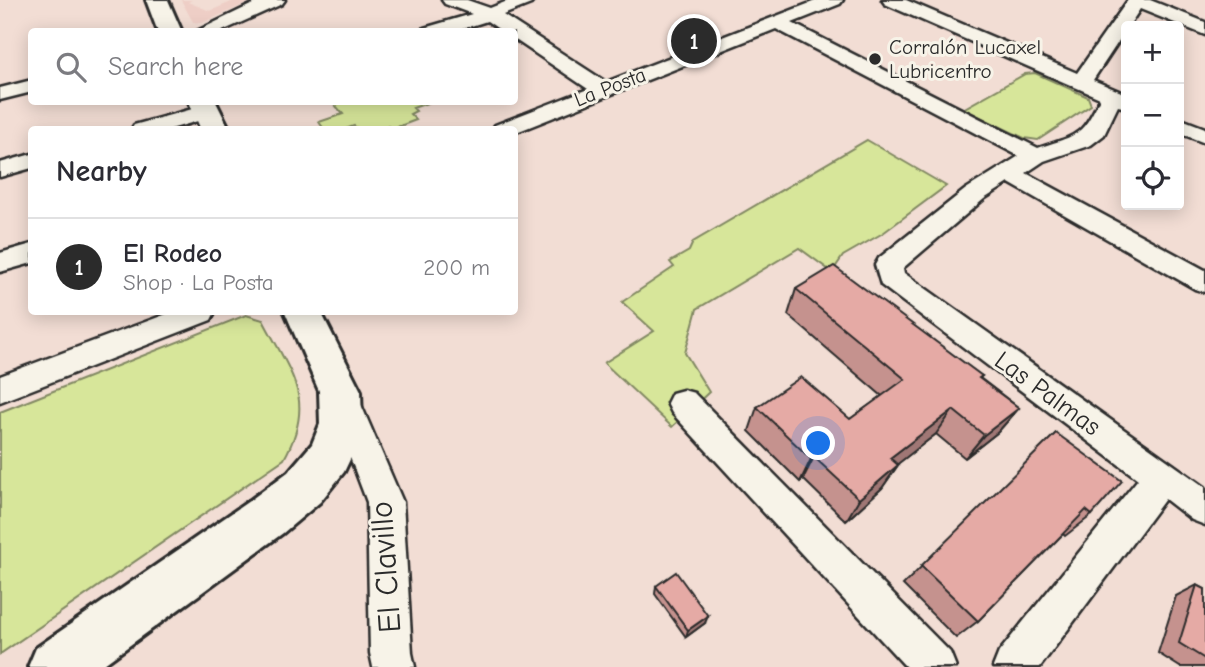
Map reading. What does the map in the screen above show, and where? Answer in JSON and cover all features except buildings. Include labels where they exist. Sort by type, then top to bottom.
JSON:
[{"type":"main road","points":[[157,0],[168,28]]},
{"type":"main road","points":[[55,667],[266,517],[304,487],[328,458],[339,436],[340,391],[304,315]]},
{"type":"street","points":[[213,28],[276,0]]},
{"type":"street","points":[[451,0],[489,15],[509,28]]},
{"type":"street","points":[[445,28],[489,15],[525,0]]},
{"type":"street","name":"La Posta","points":[[513,126],[833,0]]},
{"type":"street","points":[[891,0],[1119,99],[1096,130],[1083,140],[1036,156],[1010,174],[1205,282]]},
{"type":"street","points":[[1081,82],[1137,0],[1205,29]]},
{"type":"street","points":[[776,22],[1036,156]]},
{"type":"street","points":[[518,34],[603,90]]},
{"type":"street","points":[[0,94],[28,87]]},
{"type":"street","points":[[159,126],[209,114]]},
{"type":"street","points":[[1184,127],[1205,136]]},
{"type":"street","points":[[0,170],[28,162]]},
{"type":"street","name":"Las Palmas","points":[[1010,174],[975,194],[889,265],[891,278],[1205,508]]},
{"type":"street","points":[[0,263],[28,254]]},
{"type":"street","points":[[0,389],[193,315]]},
{"type":"street","name":"El Clavillo","points":[[340,391],[385,502],[391,653],[394,667]]},
{"type":"street","points":[[683,403],[935,667]]},
{"type":"street","points":[[1014,667],[1161,476]]},
{"type":"shaded area","points":[[181,0],[192,0],[188,2],[210,11],[236,0],[255,0],[202,23],[193,22]]},
{"type":"green space","points":[[1035,73],[1088,97],[1091,105],[1038,140],[1024,138],[963,109],[1025,74]]},
{"type":"green space","points":[[335,105],[422,105],[413,108],[416,111],[410,114],[416,120],[400,126],[322,126],[319,122],[343,114]]},
{"type":"green space","points":[[867,140],[946,186],[883,233],[843,256],[832,272],[799,248],[697,309],[685,353],[709,392],[672,427],[604,363],[654,331],[622,302],[674,267],[670,262],[689,251],[693,242]]},
{"type":"green space","points":[[246,315],[263,320],[291,372],[296,388],[299,420],[284,459],[0,654],[0,412]]},
{"type":"place","name":"El Rodeo","points":[[694,41]]},
{"type":"place","name":"Corralón Lucaxel Lubricentro","points":[[875,59]]}]
